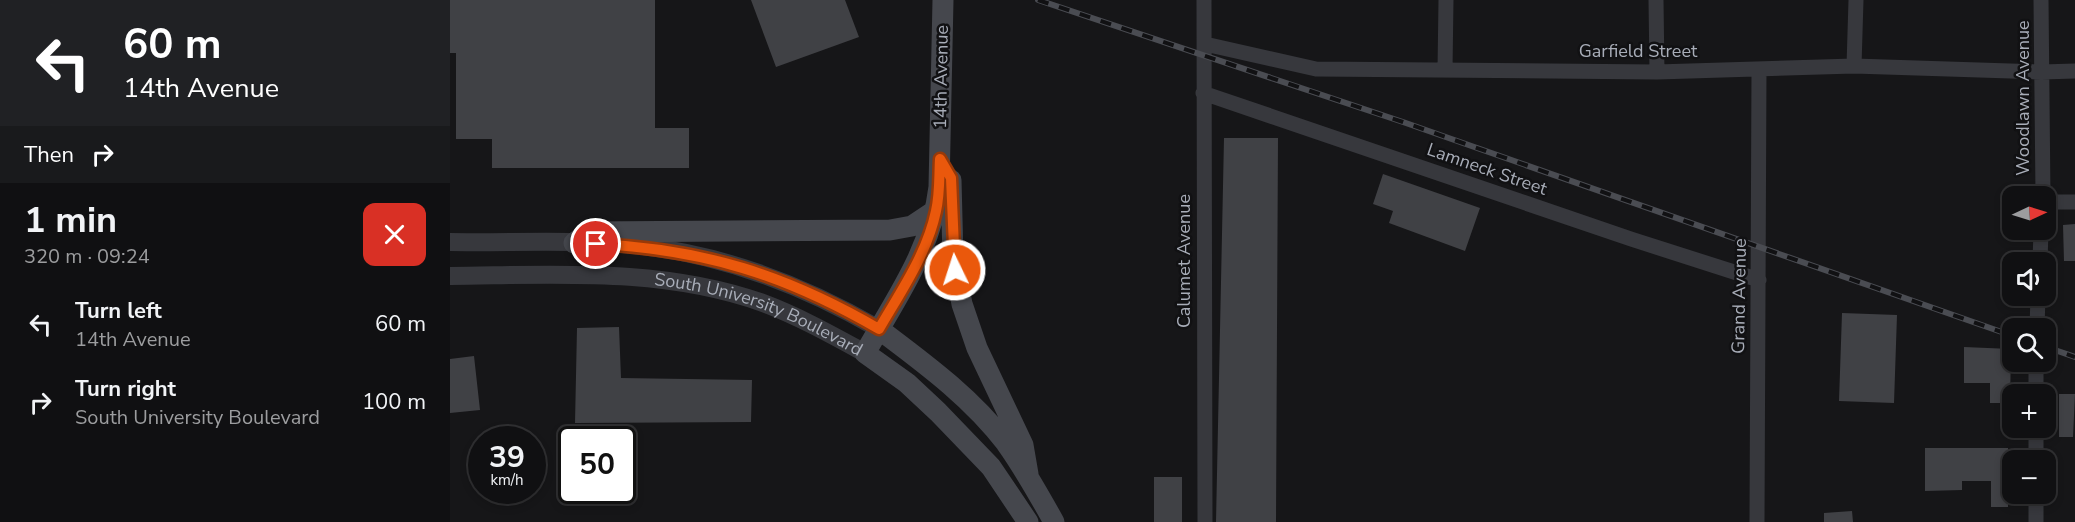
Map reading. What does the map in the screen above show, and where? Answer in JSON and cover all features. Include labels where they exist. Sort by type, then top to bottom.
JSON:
[{"type":"main road","name":"14th Avenue","points":[[866,353],[916,264],[936,210],[940,159],[943,0]]},
{"type":"main road","points":[[940,159],[951,178],[953,258],[962,304],[977,348],[1023,445],[1028,474]]},
{"type":"main road","points":[[574,243],[589,232],[890,230],[912,226],[936,210]]},
{"type":"main road","name":"South University Boulevard","points":[[879,329],[956,389],[1004,441],[1028,474],[1054,522]]},
{"type":"main road","name":"South University Boulevard","points":[[866,353],[907,383],[946,420],[991,467],[1028,522]]},
{"type":"street","name":"Calumet Avenue","points":[[1204,0],[1205,522]]},
{"type":"street","points":[[1445,70],[1446,0]]},
{"type":"street","points":[[1656,0],[1657,72]]},
{"type":"street","points":[[1854,66],[1856,0]]},
{"type":"street","name":"Woodlawn Avenue","points":[[2042,0],[2043,186]]},
{"type":"street","name":"Garfield Street","points":[[1205,44],[1316,69],[1657,72],[1854,66],[2075,71]]},
{"type":"street","name":"Grand Avenue","points":[[1757,522],[1759,69]]},
{"type":"street","name":"Lamneck Street","points":[[1203,93],[1631,239],[1759,280]]},
{"type":"street","points":[[2056,202],[2075,202]]},
{"type":"street","name":"South University Boulevard","points":[[450,242],[642,246],[713,259],[746,267],[811,292],[879,329]]},
{"type":"street","name":"South University Boulevard","points":[[450,276],[614,275],[695,285],[744,297],[782,311],[866,353]]},
{"type":"street","points":[[2036,504],[2036,522]]},
{"type":"building","points":[[450,0],[655,0],[655,128],[689,128],[689,168],[492,168],[492,139],[456,139],[456,53],[450,53]]},
{"type":"building","points":[[751,0],[845,0],[859,37],[776,67]]},
{"type":"building","points":[[1224,138],[1278,138],[1276,522],[1216,522]]},
{"type":"building","points":[[1383,174],[1480,208],[1465,251],[1389,223],[1393,211],[1373,204]]},
{"type":"building","points":[[2075,224],[2075,261],[2064,261],[2063,225]]},
{"type":"building","points":[[1842,313],[1897,315],[1894,403],[1839,401]]},
{"type":"building","points":[[619,327],[621,378],[752,380],[751,422],[575,423],[577,328]]},
{"type":"building","points":[[1964,347],[2002,349],[2002,372],[2011,372],[2010,384],[2002,384],[2002,403],[1990,403],[1990,383],[1964,383]]},
{"type":"building","points":[[474,356],[480,410],[450,413],[450,359]]},
{"type":"building","points":[[2059,394],[2075,394],[2073,437],[2059,437]]},
{"type":"building","points":[[1925,448],[2008,448],[2008,450],[2002,450],[2002,504],[2008,504],[2008,507],[1991,507],[1991,481],[1962,481],[1962,490],[1925,491]]},
{"type":"building","points":[[1154,477],[1182,477],[1182,522],[1154,522]]},
{"type":"building","points":[[1852,511],[1853,522],[1824,522],[1824,513]]},
{"type":"railway","points":[[1038,0],[1403,122],[2002,332]]},
{"type":"railway","points":[[2056,350],[2075,357]]},
{"type":"route","points":[[596,244],[642,246],[746,267],[811,292],[879,329],[916,264],[927,239],[936,210],[940,159],[951,178],[955,270]]}]
